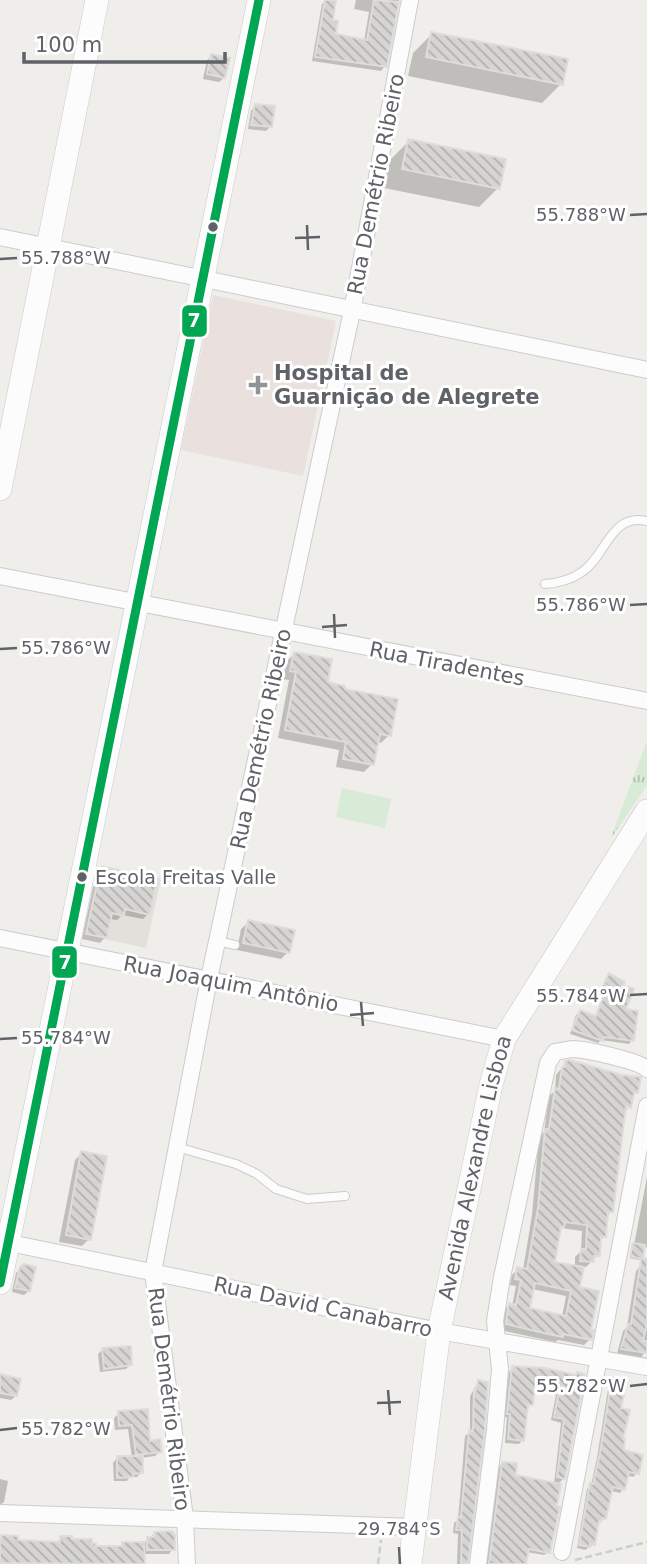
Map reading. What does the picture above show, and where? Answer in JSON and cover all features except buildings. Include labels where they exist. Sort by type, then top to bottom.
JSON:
[{"type":"street","points":[[0,489],[97,0]]},
{"type":"street","points":[[0,1283],[4,1242],[68,952],[259,0]]},
{"type":"street","name":"Rua Demétrio Ribeiro","points":[[187,1564],[185,1518],[153,1272],[209,979],[352,311],[411,0]]},
{"type":"street","points":[[0,237],[647,370]]},
{"type":"street","name":"Rua Tiradentes","points":[[0,576],[647,701]]},
{"type":"street","name":"Avenida Alexandre Lisboa","points":[[410,1564],[439,1331],[491,1085],[504,1039],[647,811]]},
{"type":"street","name":"Rua Joaquim Antônio","points":[[0,938],[504,1039]]},
{"type":"street","points":[[478,1564],[500,1369],[495,1321],[548,1063],[555,1052],[574,1049],[630,1060],[647,1069]]},
{"type":"street","points":[[566,1557],[599,1358],[647,1106]]},
{"type":"street","name":"Rua David Canabarro","points":[[4,1242],[439,1331],[647,1367]]},
{"type":"street","points":[[0,1513],[415,1527]]},
{"type":"lane","points":[[545,584],[560,583],[583,572],[618,526],[629,520],[647,521]]},
{"type":"lane","points":[[217,941],[235,945]]},
{"type":"lane","points":[[177,1147],[236,1164],[257,1174],[276,1189],[307,1199],[345,1196]]},
{"type":"path","points":[[378,1564],[381,1540]]},
{"type":"path","points":[[566,1557],[647,1542]]},
{"type":"shaded area","name":"Hospital de Guarnição de Alegrete","points":[[213,295],[336,321],[303,476],[181,450]]},
{"type":"shaded area","name":"Escola Freitas Valle","points":[[101,865],[161,878],[146,948],[86,935]]},
{"type":"green space","points":[[647,741],[647,785],[610,840]]},
{"type":"green space","points":[[342,788],[391,799],[385,828],[336,817]]},
{"type":"transit line","name":"7","points":[[0,1283],[259,0]]},
{"type":"place","name":"Hospital de Guarnição de Alegrete","points":[[258,385]]},
{"type":"place","name":"Escola Freitas Valle","points":[[82,877]]}]
